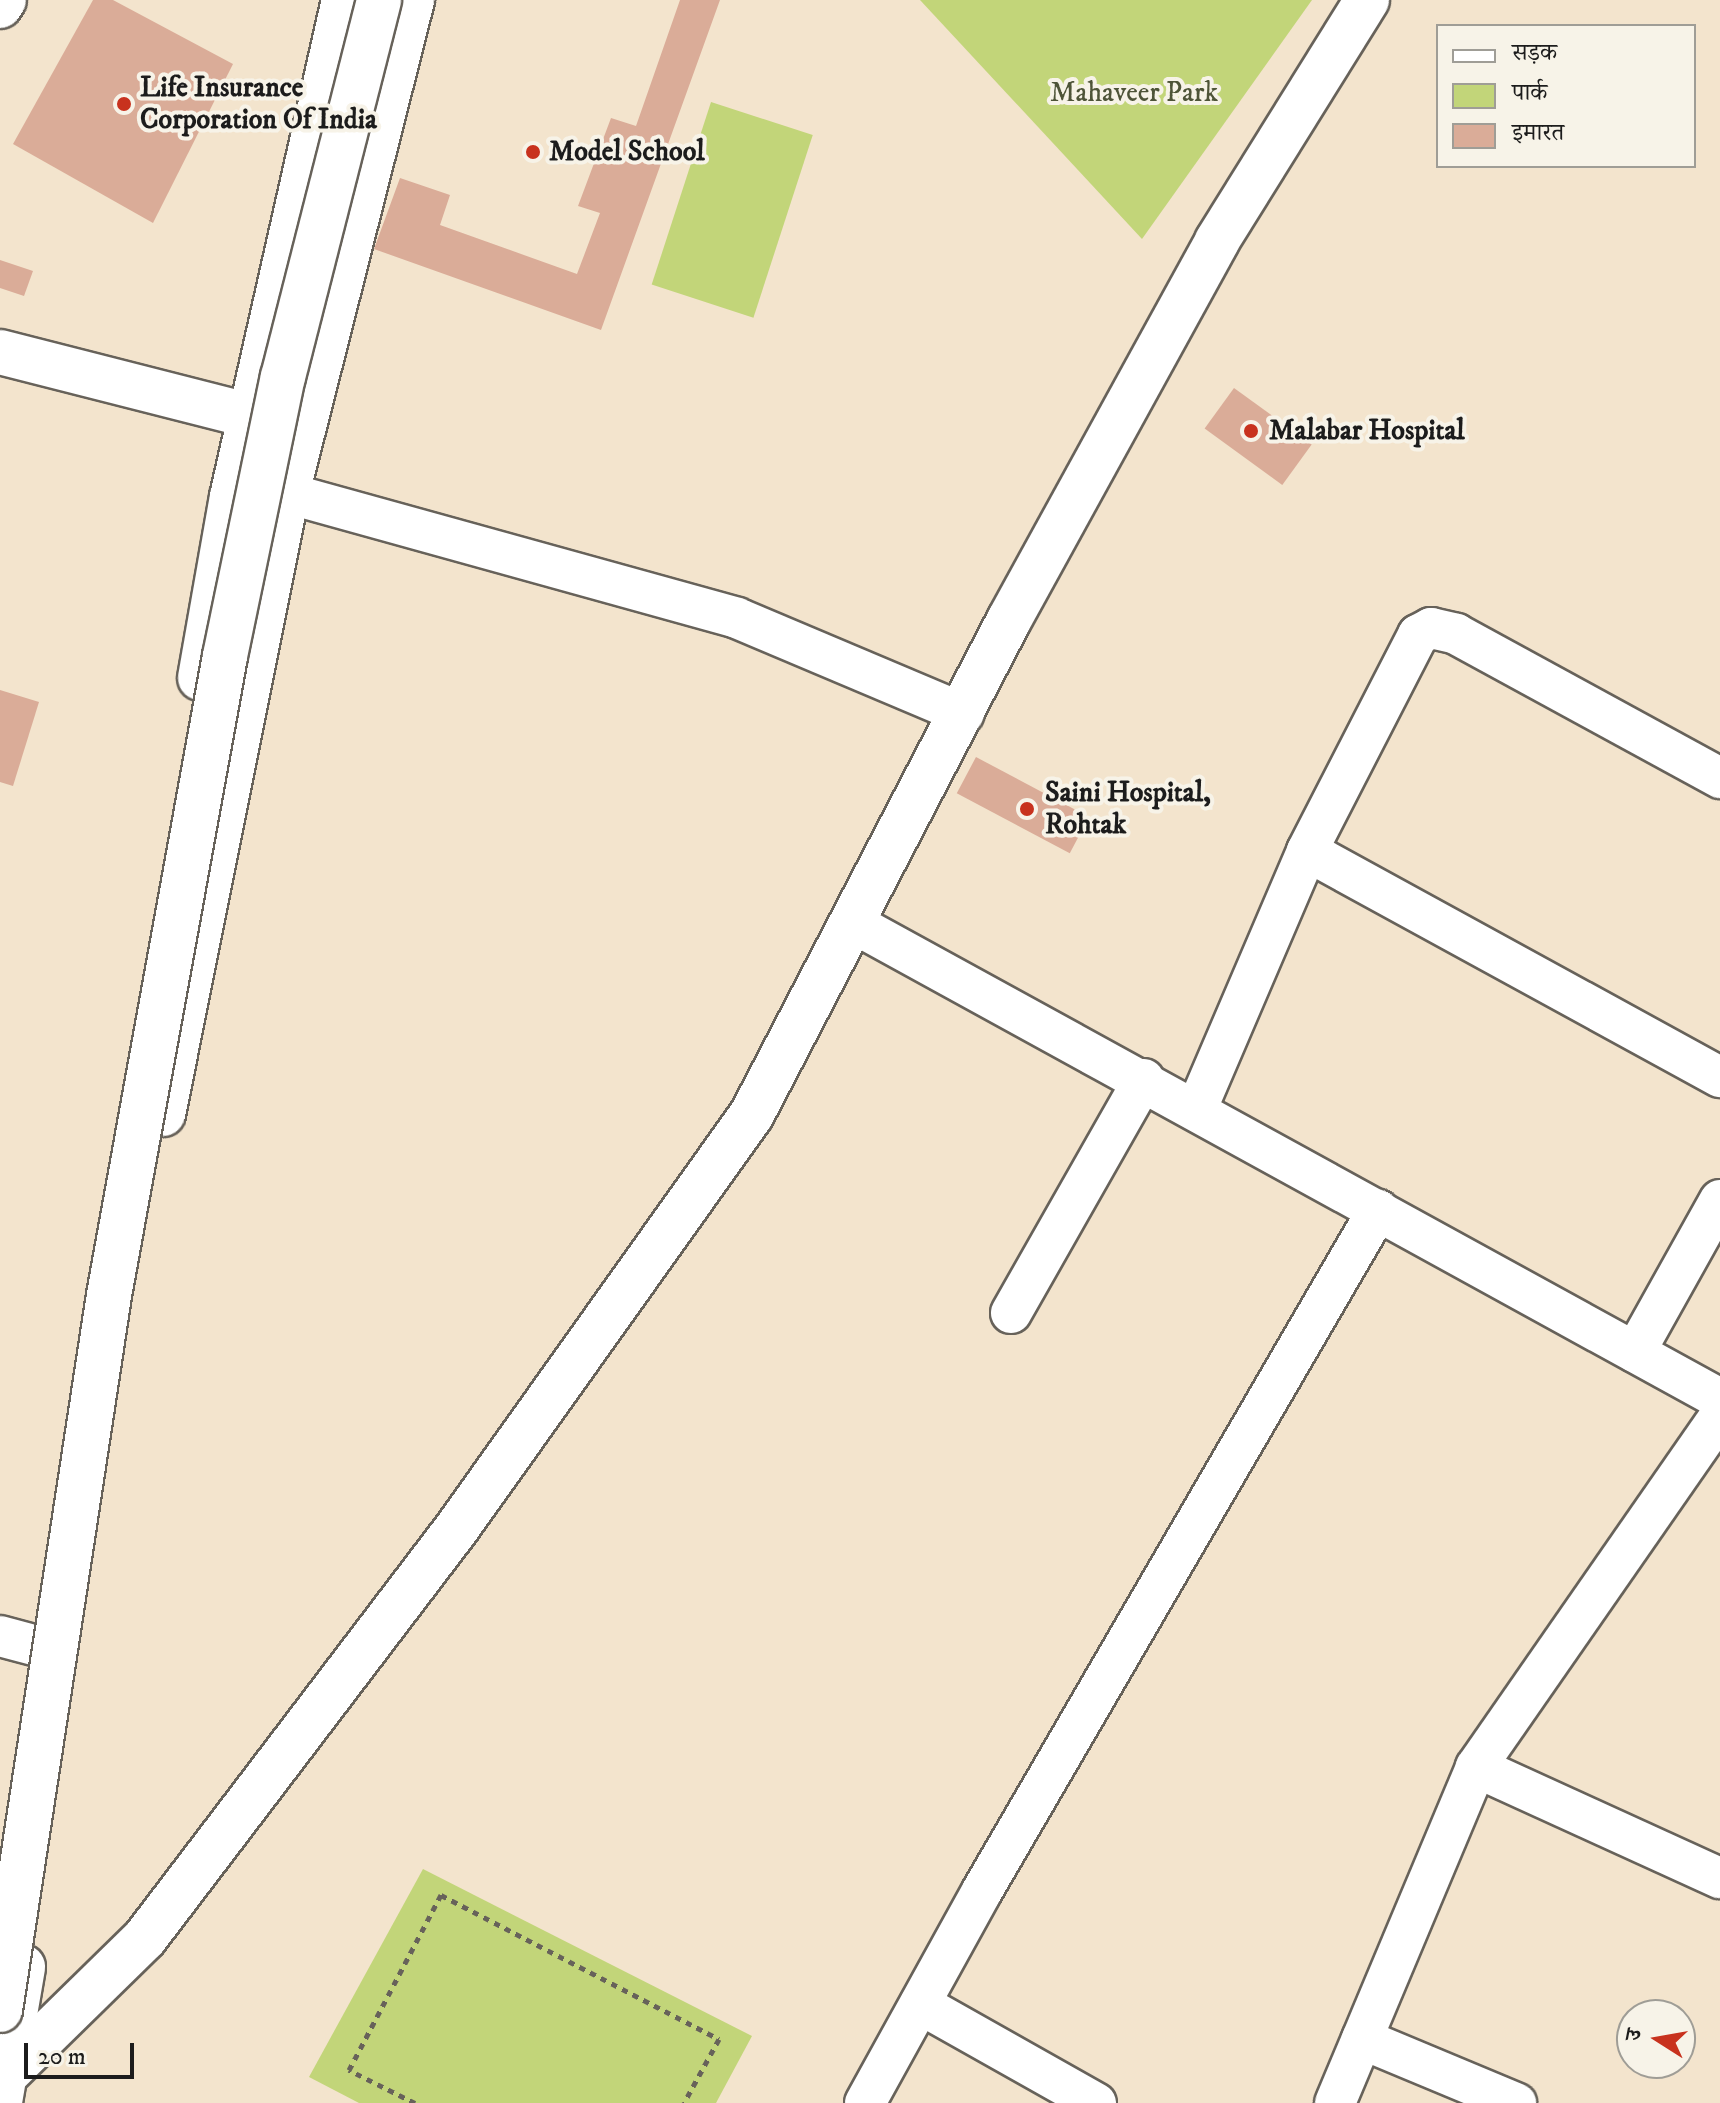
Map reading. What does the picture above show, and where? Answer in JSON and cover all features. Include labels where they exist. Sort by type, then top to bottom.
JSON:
[{"type":"main road","points":[[0,6],[4,0]]},
{"type":"main road","points":[[0,1888],[18,1641],[92,1279],[250,416],[344,0]]},
{"type":"main road","points":[[0,2010],[109,1295],[225,656],[283,377],[379,0]]},
{"type":"main road","points":[[2,2086],[128,1290],[287,493],[412,0]]},
{"type":"main road","points":[[2,2086],[145,1938],[457,1528],[752,1114],[855,924],[1009,620],[1217,241],[1367,0]]},
{"type":"main road","points":[[0,352],[303,429]]},
{"type":"street","points":[[287,493],[737,618],[964,714]]},
{"type":"street","points":[[1197,1108],[1307,851],[1412,641],[1431,628],[1456,634],[1720,778]]},
{"type":"street","points":[[1307,851],[1720,1077]]},
{"type":"street","points":[[855,924],[1197,1108],[1720,1399]]},
{"type":"street","points":[[1011,1313],[1144,1079]]},
{"type":"street","points":[[1635,1352],[1720,1200]]},
{"type":"street","points":[[865,2103],[1378,1210]]},
{"type":"street","points":[[1335,2103],[1476,1767],[1720,1416]]},
{"type":"street","points":[[1476,1767],[1720,1878]]},
{"type":"street","points":[[920,2004],[1096,2103]]},
{"type":"street","points":[[1362,2039],[1516,2103]]},
{"type":"path","points":[[415,2103],[349,2070],[441,1895],[719,2039],[684,2103]]},
{"type":"green space","name":"Mahaveer Park","points":[[920,0],[1312,0],[1142,239]]},
{"type":"green space","points":[[711,102],[813,135],[753,318],[652,285]]},
{"type":"green space","points":[[423,1869],[752,2036],[716,2103],[359,2103],[309,2077]]},
{"type":"building","name":"Life Insurance Corporation Of India","points":[[93,0],[113,0],[233,64],[153,223],[13,144]]},
{"type":"building","points":[[680,0],[720,0],[601,330],[374,249],[400,178],[450,195],[440,225],[577,274],[600,213],[578,206],[611,118],[636,126]]},
{"type":"building","points":[[0,260],[33,271],[24,296],[0,288]]},
{"type":"building","points":[[1234,388],[1312,444],[1282,485],[1205,428]]},
{"type":"building","points":[[0,690],[39,702],[13,786],[0,782]]},
{"type":"building","points":[[976,757],[1089,817],[1070,853],[957,793]]},
{"type":"place","name":"Life Insurance Corporation Of India","points":[[124,104]]},
{"type":"place","name":"Model School","points":[[533,152]]},
{"type":"place","name":"Malabar Hospital","points":[[1251,431]]},
{"type":"place","name":"Saini Hospital, Rohtak","points":[[1027,809]]}]
